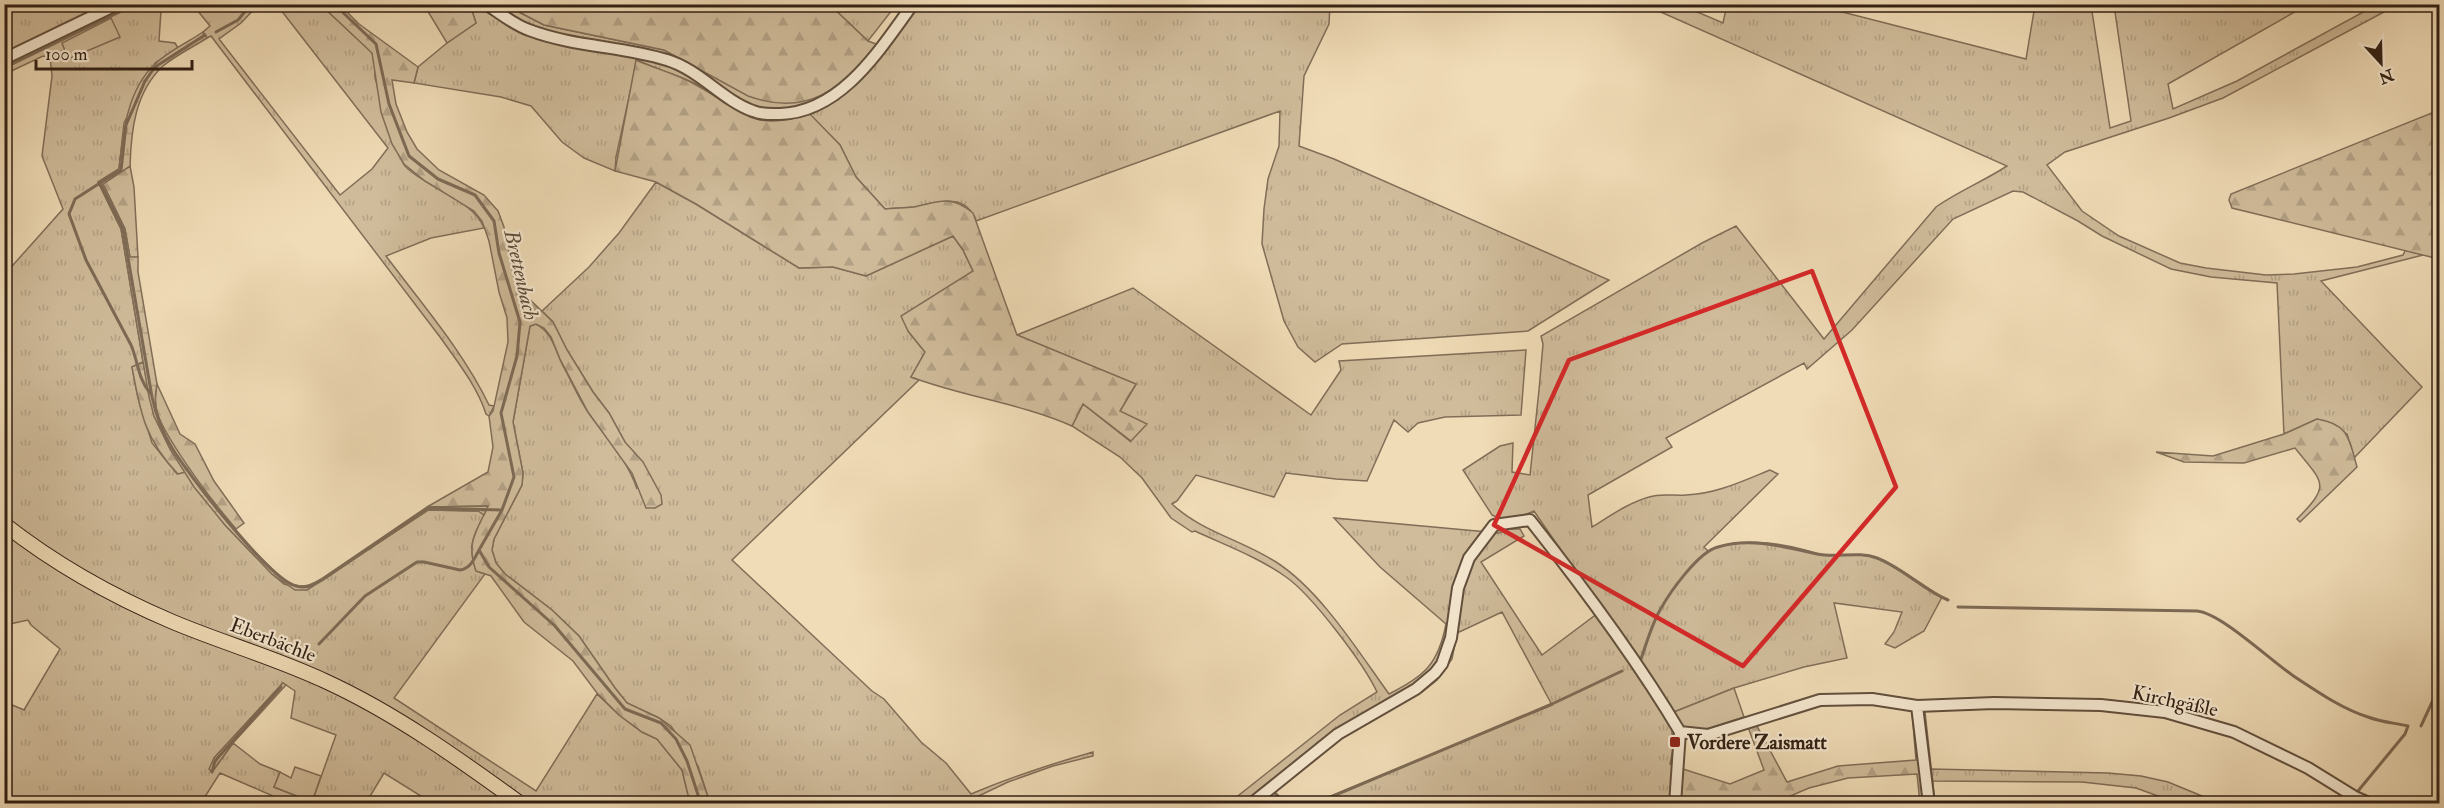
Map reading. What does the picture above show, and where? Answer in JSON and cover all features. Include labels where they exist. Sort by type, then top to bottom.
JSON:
[{"type":"main road","name":"Eberbächle","points":[[4,524],[46,554],[131,603],[181,625],[309,674],[357,697],[420,734],[521,804]]},
{"type":"street","points":[[4,59],[118,4]]},
{"type":"street","points":[[486,4],[527,30],[568,42],[633,51],[670,61],[700,77],[725,96],[753,111],[766,114],[806,110],[839,92],[879,50],[913,4]]},
{"type":"street","points":[[1251,804],[1338,734],[1416,689],[1435,673],[1442,664],[1451,638],[1458,588],[1469,558],[1494,525],[1530,520],[1596,608],[1680,732],[1675,804]]},
{"type":"street","points":[[1680,732],[1708,735],[1820,700],[1872,699],[1917,706],[1929,804]]},
{"type":"street","name":"Kirchgäßle","points":[[1917,706],[2102,705],[2165,712],[2234,732],[2308,768],[2355,797],[2372,804]]},
{"type":"highlighted area","points":[[1812,271],[1896,487],[1743,666],[1494,525],[1569,360]]},
{"type":"green space","points":[[990,4],[1330,5],[1329,24],[1304,76],[1299,146],[1334,159],[1609,280],[1528,331],[1342,344],[1315,362],[1298,347],[1284,321],[1262,244],[1268,179],[1279,146],[1280,111],[976,221],[971,212],[958,202],[885,209],[856,177],[840,145],[810,115],[775,121],[761,120],[738,111],[690,81],[637,60],[615,171],[584,158],[562,142],[531,106],[501,97],[414,83],[418,67],[476,23],[470,5],[505,5],[544,25],[664,50],[683,59],[836,87],[916,8],[964,10]]},
{"type":"green space","points":[[4,5],[179,5],[176,10],[161,10],[159,41],[175,43],[178,48],[155,63],[124,123],[119,169],[98,182],[121,229],[143,362],[132,367],[138,398],[152,443],[177,474],[185,472],[225,525],[272,574],[284,584],[307,590],[428,510],[479,511],[484,515],[474,536],[472,555],[476,571],[485,574],[394,698],[536,791],[597,694],[619,715],[642,732],[657,739],[682,770],[690,803],[432,803],[384,773],[366,803],[289,803],[220,773],[201,803],[5,803],[5,702],[24,710],[60,649],[28,620],[5,625],[5,274],[63,209],[42,156],[52,76],[50,58],[43,56],[5,74]],"holes":[[[283,683],[295,691],[291,718],[336,735],[312,802],[274,787],[280,772],[260,764],[233,743],[212,772],[214,758]]]},
{"type":"green space","points":[[193,5],[258,5],[241,23],[219,39],[340,195],[372,169],[388,148],[277,5],[321,5],[372,52],[375,78],[405,166],[470,209],[484,228],[431,238],[386,256],[454,347],[489,405],[494,406],[489,416],[466,374],[440,337],[211,36],[207,38],[203,32],[210,26]]},
{"type":"green space","points":[[321,5],[340,5],[359,24],[418,67],[414,83],[392,80],[396,104],[407,132],[417,149],[439,170],[484,195],[498,211],[504,227],[514,278],[519,289],[553,322],[593,392],[609,413],[625,442],[643,462],[661,495],[662,504],[655,508],[646,508],[632,473],[588,412],[551,337],[544,328],[536,324],[530,326],[513,422],[523,473],[522,485],[494,539],[492,550],[496,563],[505,574],[552,610],[579,636],[627,703],[659,718],[690,745],[710,803],[690,803],[682,770],[657,739],[642,732],[619,715],[597,693],[573,661],[524,622],[491,576],[476,571],[472,545],[488,506],[427,507],[488,472],[493,447],[489,416],[493,411],[508,342],[507,318],[482,221],[474,211],[425,181],[404,164],[392,144],[381,112],[372,53]]},
{"type":"green space","points":[[424,5],[470,5],[476,23],[447,43]]},
{"type":"green space","points":[[506,5],[830,5],[868,41],[879,45],[851,74],[822,95],[806,101],[769,102],[748,96],[664,50],[544,25]]},
{"type":"green space","points":[[830,5],[896,5],[868,41]]},
{"type":"green space","points":[[1645,5],[1681,5],[1723,23],[1727,5],[1815,5],[2026,59],[2035,5],[2091,5],[2110,128],[2131,121],[2114,5],[2307,5],[2168,84],[2173,109],[2237,81],[2376,5],[2397,5],[2223,98],[2065,152],[2047,165],[2082,211],[2119,236],[2180,263],[2266,275],[2294,274],[2357,267],[2403,255],[2406,249],[2427,254],[2321,281],[2422,387],[2354,458],[2347,434],[2317,419],[2284,434],[2277,283],[2211,277],[2171,269],[2102,236],[2023,192],[2013,191],[1953,219],[1852,330],[1807,369],[1804,363],[1666,438],[1672,447],[1588,495],[1592,527],[1626,506],[1649,497],[1708,492],[1770,470],[1778,474],[1704,547],[1708,551],[1730,544],[1756,542],[1794,547],[1822,555],[1861,555],[1882,560],[1942,597],[1924,631],[1895,648],[1885,644],[1894,632],[1902,612],[1834,603],[1847,658],[1804,667],[1734,688],[1674,712],[1683,731],[1672,732],[1673,749],[1670,764],[1683,769],[1680,803],[1314,803],[1552,705],[1502,612],[1457,633],[1452,659],[1437,680],[1422,692],[1352,728],[1259,803],[1229,803],[1340,715],[1377,692],[1336,631],[1297,586],[1264,563],[1195,531],[1192,532],[1171,518],[1142,478],[1120,457],[1072,426],[1083,404],[1130,441],[1120,411],[1136,384],[1017,335],[1133,288],[1311,415],[1341,370],[1339,361],[1526,350],[1521,415],[1445,417],[1418,423],[1408,432],[1394,420],[1367,481],[1286,473],[1274,497],[1196,475],[1177,501],[1172,504],[1196,522],[1276,562],[1308,588],[1337,622],[1389,694],[1412,681],[1428,667],[1439,650],[1446,624],[1380,567],[1334,518],[1499,533],[1509,529],[1520,529],[1524,536],[1481,562],[1542,655],[1602,610],[1534,511],[1508,518],[1492,515],[1463,470],[1500,446],[1513,443],[1512,472],[1530,475],[1543,344],[1541,336],[1702,243],[1736,226],[1824,339],[1936,207],[2007,166]]},
{"type":"green space","points":[[111,18],[120,37],[68,59],[62,43]]},
{"type":"green space","points":[[203,32],[207,38],[163,66],[146,88],[133,126],[130,166],[103,184],[125,229],[130,257],[138,257],[138,272],[157,384],[156,407],[166,431],[198,481],[241,536],[281,576],[299,586],[318,581],[427,507],[488,506],[484,515],[478,511],[428,510],[307,590],[295,590],[272,574],[225,525],[194,487],[170,449],[154,416],[149,397],[121,229],[98,182],[119,169],[128,113],[138,86],[146,74],[166,55]]},
{"type":"green space","points":[[636,60],[689,81],[737,110],[760,120],[790,119],[810,114],[840,145],[856,177],[885,209],[914,207],[945,201],[958,203],[965,207],[973,213],[1017,335],[1136,384],[1120,411],[1147,424],[1131,441],[1083,404],[1072,426],[1032,411],[911,377],[925,352],[908,331],[901,316],[973,271],[953,236],[866,276],[833,267],[799,268],[656,182],[615,171]]},
{"type":"green space","points":[[2439,110],[2439,259],[2232,208],[2229,200],[2231,194]]},
{"type":"green space","points":[[130,166],[134,187],[138,257],[130,258],[125,229],[103,184]]},
{"type":"green space","points":[[656,182],[799,268],[833,267],[866,276],[953,236],[973,271],[908,331],[925,352],[911,377],[919,380],[732,560],[872,691],[884,699],[921,742],[946,763],[971,794],[1062,761],[1093,752],[1093,756],[1053,766],[1008,782],[964,803],[710,803],[698,766],[671,726],[627,703],[579,636],[552,610],[505,574],[496,563],[492,550],[494,539],[522,485],[523,473],[513,422],[530,326],[536,324],[550,337],[582,403],[623,459],[637,489],[625,442],[609,413],[567,350],[553,322],[542,311],[589,267],[619,233]]},
{"type":"green space","points":[[143,362],[154,416],[170,449],[185,472],[178,474],[158,449],[141,412],[132,367]]},
{"type":"green space","points":[[157,384],[180,434],[195,444],[214,481],[244,523],[236,529],[192,476],[173,447],[157,412],[155,400]]},
{"type":"green space","points":[[2317,419],[2328,421],[2342,429],[2349,441],[2357,467],[2300,522],[2297,519],[2315,498],[2320,484],[2312,469],[2295,448],[2244,463],[2184,462],[2156,452],[2213,456],[2284,434]]},
{"type":"green space","points":[[283,683],[286,685],[233,743],[212,772],[209,769],[214,758]]},
{"type":"green space","points":[[1734,688],[1744,717],[1707,729],[1683,731],[1674,712]]},
{"type":"green space","points":[[1912,711],[1925,712],[1935,803],[1920,803],[1917,774],[1848,778],[1809,788],[1774,803],[1730,803],[1728,800],[1724,803],[1680,804],[1683,769],[1730,784],[1764,770],[1748,727],[1757,726],[1787,782],[1838,766],[1916,760]]},
{"type":"green space","points":[[295,767],[321,776],[312,802],[274,787],[280,772],[291,778]]},
{"type":"green space","points":[[1930,769],[2108,773],[2141,776],[2168,782],[2219,803],[2177,803],[2136,788],[2082,782],[1933,781]]},
{"type":"waterway","name":"Eberbächle","points":[[4,68],[136,4]]},
{"type":"waterway","points":[[216,32],[238,20],[251,4]]},
{"type":"waterway","name":"Brettenbach","points":[[334,4],[376,44],[389,104],[409,156],[438,179],[475,195],[494,221],[499,253],[520,322],[517,356],[501,413],[514,477],[502,510],[479,550],[489,567],[555,626],[625,709],[661,723],[676,739],[687,761],[701,804]]},
{"type":"waterway","points":[[205,35],[155,67],[145,81],[126,125],[121,170],[100,183],[123,229],[152,397],[165,436],[172,448],[211,502],[250,547],[284,580],[300,587],[310,586],[322,580],[428,508],[502,510]]},
{"type":"waterway","points":[[100,183],[75,199],[69,214],[86,260],[131,345],[141,376],[150,393]]},
{"type":"waterway","points":[[1640,662],[1657,616],[1677,583],[1693,564],[1710,550],[1730,544],[1755,543],[1825,555],[1870,556],[1886,562],[1948,600]]},
{"type":"waterway","points":[[319,644],[365,596],[417,562],[460,570],[470,565],[479,550]]},
{"type":"waterway","points":[[1958,607],[2197,611],[2207,614],[2232,629],[2295,677],[2340,705],[2373,719],[2408,726],[2405,734],[2358,791]]},
{"type":"waterway","points":[[1314,804],[1552,704],[1622,671]]},
{"type":"waterway","points":[[212,772],[215,761],[281,687]]},
{"type":"waterway","points":[[2421,726],[2434,698],[2440,694]]},
{"type":"waterway","points":[[1273,791],[1286,804]]},
{"type":"place","name":"Vordere Zaismatt","points":[[1675,742]]}]
